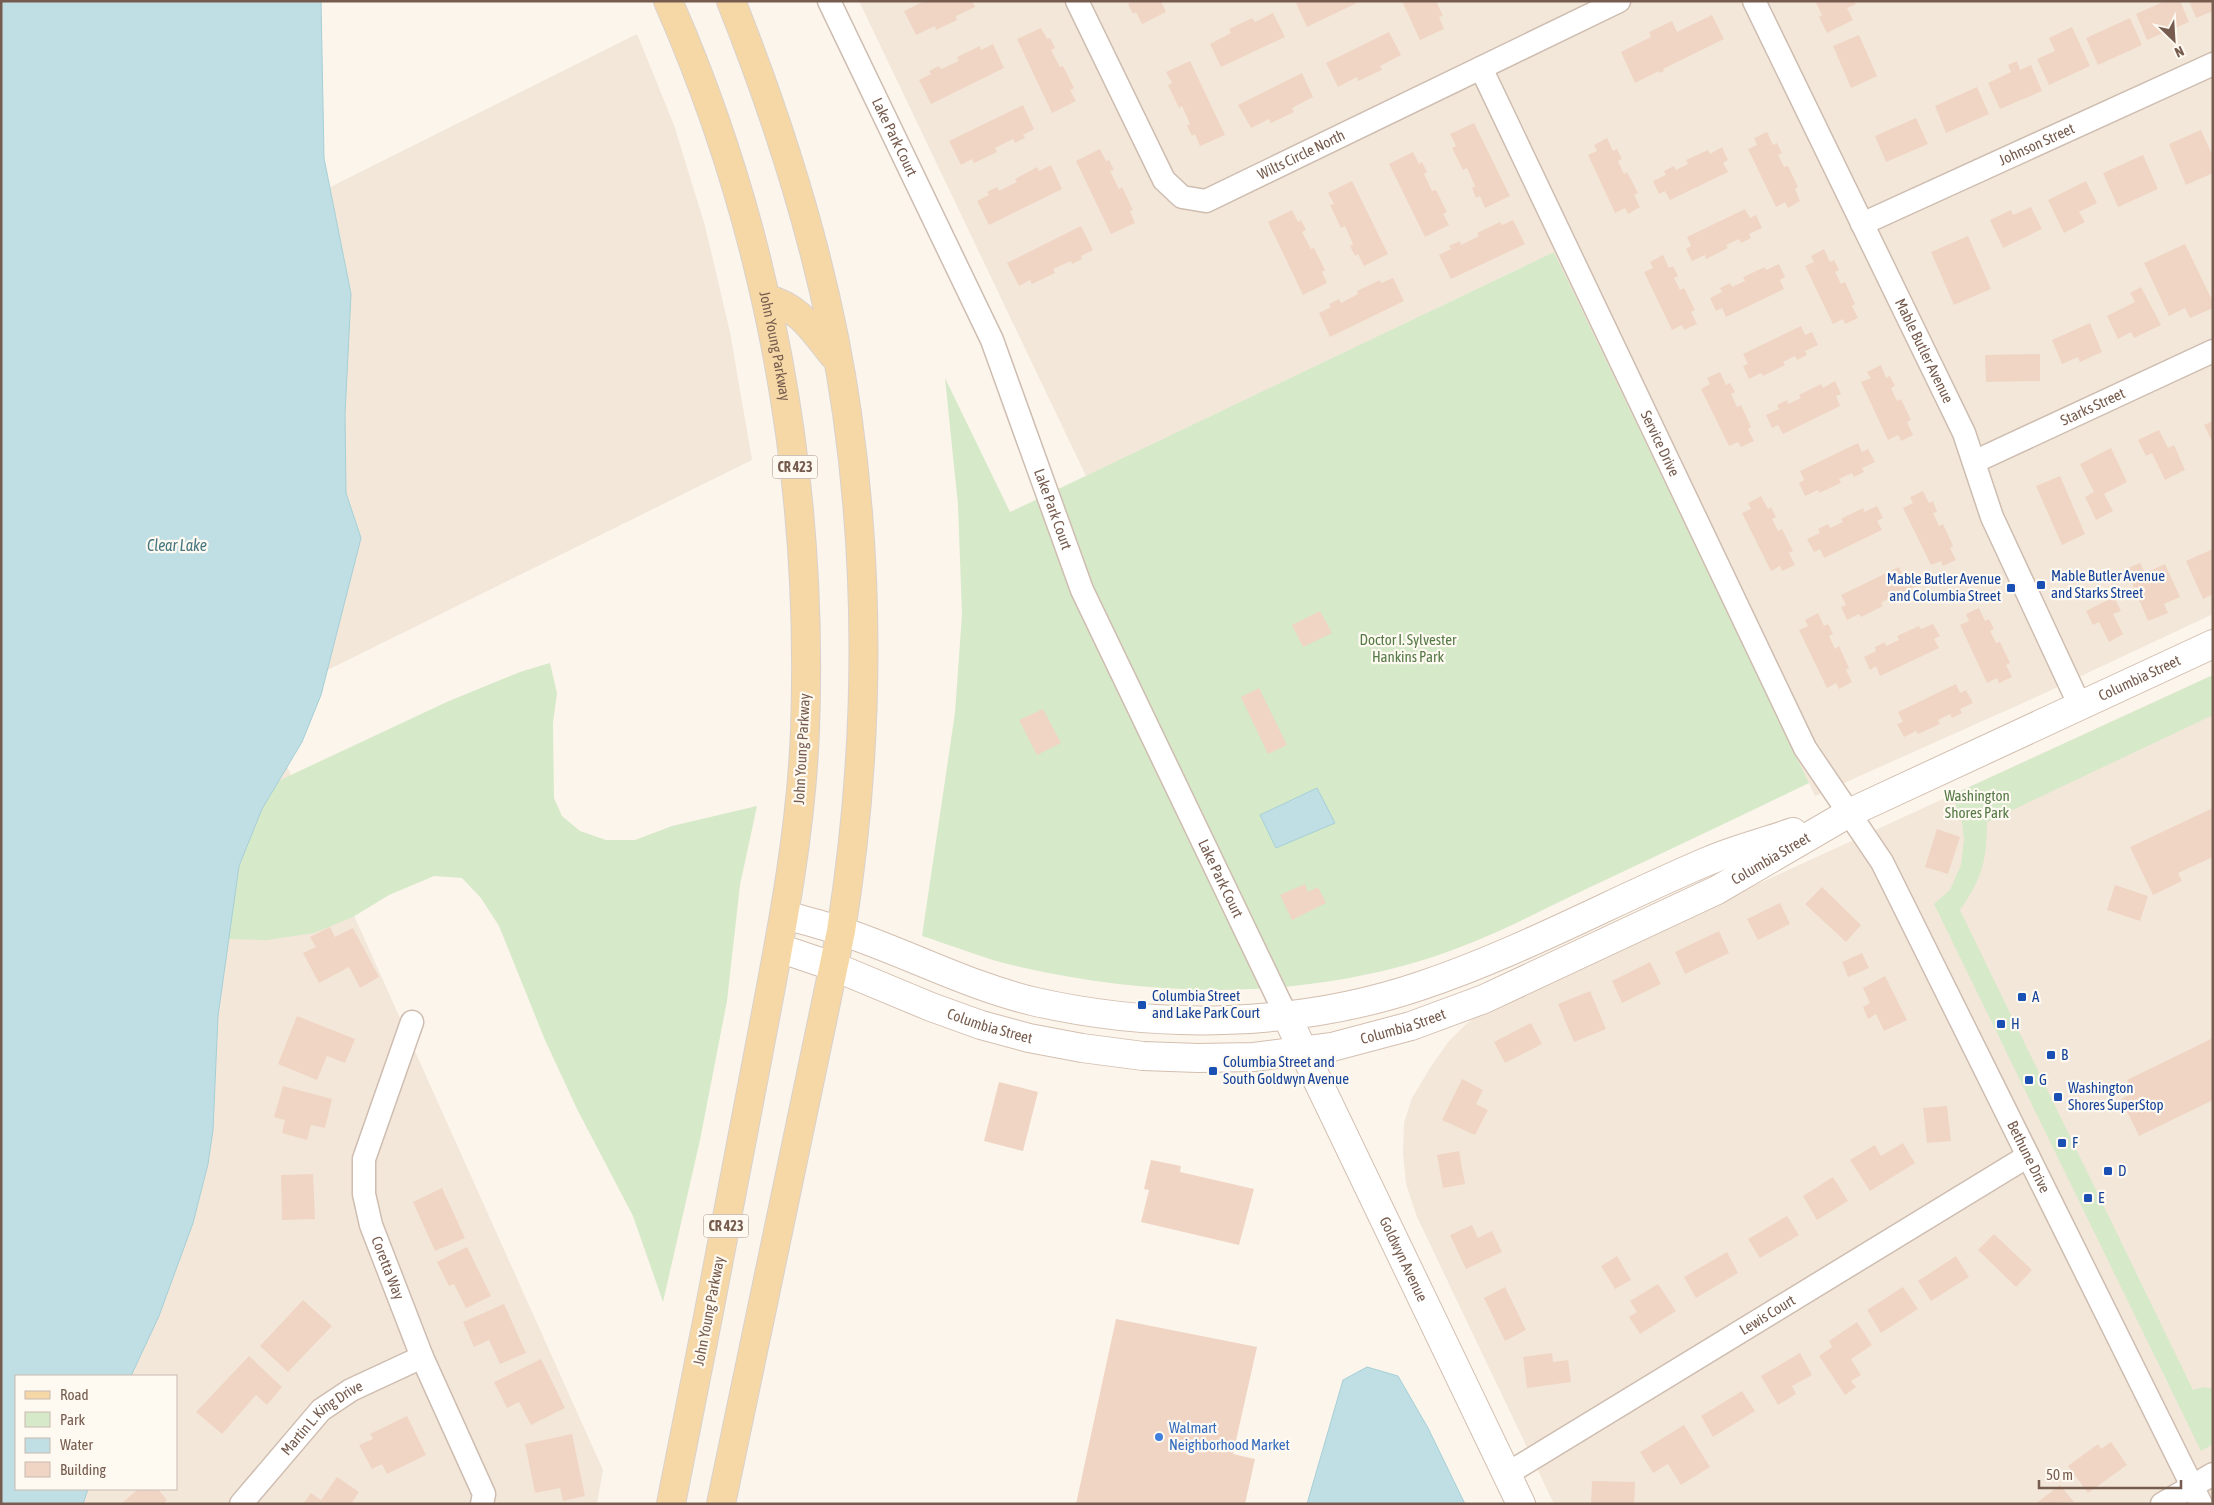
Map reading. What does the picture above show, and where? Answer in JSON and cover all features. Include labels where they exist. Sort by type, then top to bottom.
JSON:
[{"type":"main road","name":"John Young Parkway","points":[[668,1],[705,90],[726,152],[767,299],[783,381],[796,473],[804,562],[806,641],[805,732],[800,808],[785,915],[671,1504]]},
{"type":"main road","points":[[722,1504],[801,1121],[835,967],[850,875],[861,742],[863,616],[855,477],[847,412],[821,282],[798,190],[776,120],[731,1]]},
{"type":"main road","points":[[767,299],[780,302],[806,321],[837,360]]},
{"type":"street","name":"Lake Park Court","points":[[829,1],[992,340],[1082,590],[1286,1015]]},
{"type":"street","name":"Wilts Circle North","points":[[1077,1],[1164,180],[1182,197],[1206,201],[1619,1]]},
{"type":"street","name":"Mable Butler Avenue","points":[[1754,1],[1964,433],[1992,517],[2080,706]]},
{"type":"street","name":"Johnson Street","points":[[1862,224],[2213,64]]},
{"type":"street","name":"Service Drive","points":[[1481,68],[1805,748],[1849,813]]},
{"type":"street","name":"Starks Street","points":[[1974,462],[2213,352]]},
{"type":"street","name":"Columbia Street","points":[[779,948],[835,967],[931,1007],[981,1025],[1029,1038],[1082,1048],[1143,1056],[1198,1058],[1254,1057],[1332,1047],[1403,1029],[1484,999],[1717,890],[1849,813],[2213,644]]},
{"type":"street","name":"Columbia Street","points":[[785,915],[841,931],[981,985],[1034,1001],[1072,1009],[1114,1016],[1162,1019],[1242,1019],[1286,1015],[1372,1000],[1417,988],[1487,961],[1710,860],[1849,813]]},
{"type":"street","name":"Bethune Drive","points":[[1849,813],[1882,862],[2196,1494]]},
{"type":"street","name":"Goldwyn Avenue","points":[[1286,1015],[1521,1504]]},
{"type":"street","name":"Coretta Way","points":[[412,1022],[364,1159],[364,1194],[370,1225],[422,1357],[484,1494],[482,1504]]},
{"type":"street","name":"Lewis Court","points":[[1507,1474],[2028,1156]]},
{"type":"street","name":"Martin L. King Drive","points":[[241,1504],[321,1410],[351,1390],[422,1357]]},
{"type":"street","points":[[2162,1504],[2196,1494],[2213,1474]]},
{"type":"shaded area","points":[[859,1],[2213,1],[2213,614],[2045,693],[1815,796],[1554,252],[1086,476]]},
{"type":"shaded area","points":[[637,34],[674,125],[705,226],[730,332],[752,460],[259,704],[603,1470],[597,1504],[1,1504],[1,351]]},
{"type":"shaded area","points":[[2213,675],[2213,1504],[1554,1504],[1417,1217],[1406,1184],[1403,1153],[1404,1123],[1412,1098],[1449,1041],[1466,1024],[1490,1007]]},
{"type":"green space","name":"Doctor I. Sylvester Hankins Park","points":[[1554,252],[1809,783],[1483,938],[1420,961],[1370,974],[1321,983],[1221,990],[1171,989],[1120,984],[1020,967],[983,957],[922,936],[955,713],[962,614],[958,505],[945,378],[1010,512]]},
{"type":"green space","points":[[550,663],[557,693],[553,723],[554,798],[562,816],[580,831],[606,840],[635,840],[672,826],[757,806],[740,885],[727,1001],[700,1140],[663,1302],[633,1216],[577,1109],[545,1040],[499,926],[481,898],[462,878],[434,876],[389,895],[353,917],[314,933],[267,940],[228,939],[239,866],[262,809],[278,781],[449,701],[520,672]]},
{"type":"green space","name":"Washington Shores Park","points":[[2213,675],[2213,715],[1987,822],[1986,847],[1982,869],[1974,889],[1960,910],[2193,1390],[2203,1387],[2213,1389],[2213,1444],[2201,1451],[1934,904],[1950,890],[1961,865],[1964,839],[1962,822],[1952,795]]},
{"type":"water","name":"Clear Lake","points":[[1,1],[321,1],[324,158],[351,294],[345,414],[346,493],[361,538],[321,695],[302,742],[262,809],[239,866],[218,1016],[213,1130],[208,1164],[193,1223],[159,1316],[131,1375],[15,1375],[15,1490],[88,1490],[83,1504],[1,1504]]},
{"type":"water","points":[[1317,788],[1335,823],[1276,848],[1260,815]]},
{"type":"water","points":[[1367,1367],[1398,1376],[1428,1428],[1465,1504],[1307,1504],[1343,1380]]},
{"type":"building","points":[[925,1],[972,1],[975,7],[956,16],[957,20],[936,30],[935,26],[916,35],[904,11]]},
{"type":"building","points":[[1132,1],[1161,1],[1166,12],[1142,24],[1136,12],[1133,14],[1128,4]]},
{"type":"building","points":[[1300,1],[1361,1],[1307,27],[1296,3]]},
{"type":"building","points":[[1402,1],[1436,1],[1443,16],[1439,17],[1444,29],[1420,40]]},
{"type":"building","points":[[1815,1],[1854,1],[1856,4],[1847,8],[1853,20],[1827,33],[1819,17],[1822,15]]},
{"type":"building","points":[[2165,1],[2180,1],[2189,22],[2147,40],[2136,14]]},
{"type":"building","points":[[2189,1],[2213,1],[2213,11],[2196,18]]},
{"type":"building","points":[[1273,13],[1285,37],[1221,67],[1210,44],[1231,33],[1229,29],[1252,18],[1255,22]]},
{"type":"building","points":[[1712,15],[1724,39],[1663,69],[1664,71],[1660,73],[1659,71],[1635,83],[1621,52],[1651,37],[1649,32],[1672,21],[1677,32]]},
{"type":"building","points":[[2130,18],[2142,45],[2098,65],[2086,38]]},
{"type":"building","points":[[2072,27],[2090,66],[2049,85],[2037,59],[2055,51],[2049,38]]},
{"type":"building","points":[[1041,28],[1047,39],[1050,38],[1055,48],[1051,50],[1060,67],[1063,66],[1074,88],[1070,90],[1076,101],[1052,113],[1017,39]]},
{"type":"building","points":[[1389,32],[1401,55],[1380,66],[1382,70],[1358,81],[1357,77],[1338,87],[1326,63]]},
{"type":"building","points":[[1859,35],[1877,76],[1851,88],[1833,46]]},
{"type":"building","points":[[993,44],[1004,68],[931,104],[919,80],[931,74],[929,71],[939,66],[941,69],[959,61],[957,57],[980,46],[981,50]]},
{"type":"building","points":[[1190,61],[1225,135],[1200,146],[1195,134],[1192,136],[1187,126],[1190,124],[1182,106],[1179,108],[1168,85],[1172,83],[1166,72]]},
{"type":"building","points":[[2017,61],[2020,70],[2031,65],[2042,91],[2000,109],[1988,83],[2011,72],[2008,65]]},
{"type":"building","points":[[1302,73],[1313,97],[1292,108],[1294,112],[1271,123],[1269,119],[1251,128],[1238,105]]},
{"type":"building","points":[[1977,87],[1989,114],[1946,133],[1935,106]]},
{"type":"building","points":[[1023,105],[1034,129],[1023,135],[1025,138],[1015,143],[1013,139],[995,148],[997,152],[974,163],[972,159],[961,165],[949,141]]},
{"type":"building","points":[[1916,118],[1928,144],[1886,162],[1875,136]]},
{"type":"building","points":[[1474,123],[1510,196],[1485,208],[1480,196],[1476,198],[1472,188],[1475,186],[1467,168],[1463,170],[1452,148],[1456,146],[1450,134]]},
{"type":"building","points":[[2201,130],[2213,157],[2213,173],[2186,185],[2169,144]]},
{"type":"building","points":[[1767,132],[1773,145],[1777,143],[1782,153],[1778,155],[1784,167],[1788,166],[1798,187],[1795,189],[1800,201],[1788,208],[1785,202],[1776,207],[1748,149],[1757,145],[1754,138]]},
{"type":"building","points":[[1607,138],[1613,151],[1617,149],[1622,159],[1618,161],[1624,174],[1627,172],[1638,193],[1634,195],[1640,207],[1628,214],[1625,208],[1615,213],[1588,155],[1597,151],[1594,145]]},
{"type":"building","points":[[1722,147],[1728,160],[1723,163],[1728,172],[1670,200],[1665,191],[1659,194],[1653,181],[1666,175],[1664,171],[1674,166],[1676,170],[1688,164],[1686,160],[1708,150],[1710,154]]},
{"type":"building","points":[[1100,149],[1106,161],[1109,160],[1114,170],[1110,171],[1119,189],[1122,187],[1133,210],[1130,211],[1135,223],[1111,234],[1076,161]]},
{"type":"building","points":[[1413,152],[1419,164],[1422,162],[1427,172],[1424,174],[1432,191],[1436,190],[1447,212],[1443,214],[1449,225],[1425,237],[1389,164]]},
{"type":"building","points":[[2143,155],[2158,189],[2118,207],[2103,173]]},
{"type":"building","points":[[1051,165],[1062,189],[989,225],[977,201],[989,195],[987,192],[997,187],[999,191],[1017,182],[1015,179],[1037,167],[1039,171]]},
{"type":"building","points":[[1352,181],[1388,254],[1364,266],[1358,254],[1355,256],[1350,246],[1353,244],[1345,226],[1341,228],[1330,205],[1334,204],[1328,193]]},
{"type":"building","points":[[2086,181],[2097,203],[2079,212],[2085,222],[2064,233],[2048,200]]},
{"type":"building","points":[[2031,207],[2042,229],[2003,248],[1990,220],[2011,210],[2013,215]]},
{"type":"building","points":[[1745,209],[1750,218],[1756,215],[1762,228],[1749,234],[1751,238],[1741,243],[1739,239],[1726,245],[1728,248],[1706,259],[1705,255],[1692,261],[1686,249],[1691,246],[1687,237]]},
{"type":"building","points":[[1292,210],[1298,222],[1301,220],[1306,230],[1302,232],[1311,249],[1314,248],[1325,270],[1322,272],[1327,283],[1303,295],[1268,222]]},
{"type":"building","points":[[1513,220],[1525,244],[1451,279],[1439,255],[1451,249],[1449,246],[1460,241],[1461,245],[1479,236],[1477,233],[1500,222],[1502,225]]},
{"type":"building","points":[[1081,226],[1093,250],[1081,256],[1082,259],[1072,264],[1071,261],[1053,269],[1055,273],[1032,284],[1030,280],[1019,286],[1007,263]]},
{"type":"building","points":[[1968,236],[1991,289],[1954,305],[1931,252]]},
{"type":"building","points":[[2185,244],[2213,302],[2213,308],[2190,318],[2185,308],[2169,316],[2144,263]]},
{"type":"building","points":[[1824,249],[1830,262],[1834,260],[1839,270],[1835,272],[1841,284],[1845,282],[1855,304],[1852,306],[1858,318],[1845,324],[1843,319],[1833,324],[1805,266],[1814,262],[1811,256]]},
{"type":"building","points":[[1663,255],[1669,268],[1673,266],[1678,276],[1674,278],[1680,290],[1684,288],[1695,310],[1691,312],[1697,324],[1684,330],[1682,325],[1672,330],[1644,272],[1653,268],[1650,262]]},
{"type":"building","points":[[1779,264],[1785,277],[1780,280],[1784,289],[1726,317],[1722,308],[1716,311],[1710,298],[1722,292],[1720,288],[1730,283],[1732,287],[1745,281],[1743,277],[1765,267],[1766,270]]},
{"type":"building","points":[[1393,278],[1404,301],[1330,337],[1319,313],[1331,307],[1329,304],[1339,299],[1341,303],[1358,294],[1357,291],[1380,280],[1381,283]]},
{"type":"building","points":[[2141,287],[2161,325],[2134,338],[2131,332],[2118,339],[2107,316],[2135,302],[2130,293]]},
{"type":"building","points":[[2090,323],[2102,352],[2080,362],[2078,357],[2062,364],[2052,340]]},
{"type":"building","points":[[1801,326],[1805,335],[1812,332],[1818,345],[1805,351],[1807,355],[1797,360],[1795,356],[1783,362],[1785,365],[1763,376],[1761,373],[1749,379],[1743,366],[1748,364],[1743,354]]},
{"type":"building","points":[[2040,354],[2040,381],[1986,382],[1985,355]]},
{"type":"building","points":[[1881,365],[1886,378],[1890,376],[1895,386],[1891,388],[1897,401],[1901,399],[1911,420],[1907,422],[1913,435],[1901,441],[1898,435],[1888,440],[1861,382],[1871,378],[1867,372]]},
{"type":"building","points":[[1720,372],[1726,385],[1730,383],[1735,392],[1731,394],[1737,407],[1741,405],[1751,427],[1748,429],[1754,441],[1741,447],[1738,442],[1729,446],[1701,389],[1710,384],[1707,378]]},
{"type":"building","points":[[1835,381],[1841,394],[1836,396],[1840,406],[1783,434],[1778,425],[1772,428],[1766,415],[1779,409],[1777,405],[1787,400],[1788,404],[1801,398],[1799,395],[1821,384],[1823,388]]},
{"type":"building","points":[[2213,421],[2213,443],[2204,425]]},
{"type":"building","points":[[2159,430],[2168,448],[2174,445],[2185,470],[2165,480],[2152,453],[2146,456],[2138,440]]},
{"type":"building","points":[[1858,443],[1862,452],[1868,449],[1875,462],[1862,468],[1864,472],[1854,477],[1852,473],[1839,479],[1841,483],[1819,493],[1818,490],[1805,496],[1799,483],[1804,480],[1800,471]]},
{"type":"building","points":[[2111,448],[2127,482],[2104,494],[2113,511],[2096,520],[2085,497],[2094,492],[2080,464]]},
{"type":"building","points":[[2060,476],[2085,534],[2062,545],[2036,486]]},
{"type":"building","points":[[1923,491],[1929,503],[1933,501],[1937,512],[1933,513],[1939,526],[1943,524],[1953,546],[1950,548],[1956,560],[1943,566],[1941,561],[1931,565],[1903,508],[1913,503],[1910,497]]},
{"type":"building","points":[[1761,496],[1768,509],[1771,507],[1776,517],[1772,519],[1778,531],[1782,529],[1793,551],[1789,553],[1795,565],[1782,571],[1780,566],[1771,571],[1742,513],[1751,509],[1748,503]]},
{"type":"building","points":[[1877,506],[1883,518],[1877,521],[1882,530],[1824,558],[1820,549],[1814,552],[1807,539],[1820,533],[1818,529],[1828,524],[1830,528],[1843,522],[1841,519],[1863,508],[1864,512]]},
{"type":"building","points":[[2213,549],[2213,594],[2203,599],[2186,561]]},
{"type":"building","points":[[2140,563],[2145,573],[2165,564],[2180,597],[2164,604],[2168,613],[2148,621],[2126,569]]},
{"type":"building","points":[[1899,567],[1903,576],[1910,573],[1916,586],[1903,592],[1905,595],[1895,600],[1893,596],[1881,603],[1883,606],[1861,617],[1859,614],[1847,620],[1841,607],[1846,605],[1841,595]]},
{"type":"building","points":[[2114,597],[2121,611],[2113,614],[2123,634],[2109,642],[2099,622],[2093,625],[2086,611]]},
{"type":"building","points":[[1979,608],[1985,621],[1989,619],[1994,629],[1990,631],[1996,643],[2000,642],[2010,663],[2006,665],[2012,677],[1999,683],[1997,678],[1987,683],[1960,625],[1969,621],[1966,614]]},
{"type":"building","points":[[1320,611],[1332,633],[1303,647],[1292,625]]},
{"type":"building","points":[[1818,613],[1824,626],[1828,624],[1833,634],[1829,636],[1835,649],[1839,646],[1849,668],[1846,670],[1852,682],[1839,689],[1836,683],[1827,688],[1799,630],[1808,626],[1805,620]]},
{"type":"building","points":[[1933,624],[1940,636],[1934,639],[1939,648],[1880,676],[1876,666],[1870,670],[1864,657],[1876,651],[1875,647],[1885,642],[1886,646],[1899,640],[1897,636],[1919,626],[1921,629]]},
{"type":"building","points":[[1956,684],[1960,693],[1966,690],[1973,703],[1960,709],[1962,713],[1952,718],[1950,714],[1938,720],[1940,724],[1918,734],[1916,731],[1904,737],[1897,724],[1903,722],[1898,712]]},
{"type":"building","points":[[1259,688],[1287,745],[1268,754],[1241,697]]},
{"type":"building","points":[[1043,709],[1061,743],[1037,755],[1019,720]]},
{"type":"building","points":[[2213,808],[2213,857],[2178,873],[2182,881],[2153,895],[2130,847]]},
{"type":"building","points":[[1937,829],[1960,837],[1948,874],[1925,867]]},
{"type":"building","points":[[1305,884],[1308,892],[1318,887],[1326,903],[1292,920],[1280,895]]},
{"type":"building","points":[[2115,885],[2148,896],[2140,921],[2107,910]]},
{"type":"building","points":[[1822,887],[1861,925],[1846,942],[1805,904]]},
{"type":"building","points":[[1780,903],[1790,924],[1758,940],[1747,919]]},
{"type":"building","points":[[330,927],[335,937],[353,928],[379,977],[360,988],[349,967],[319,983],[303,953],[316,947],[310,937]]},
{"type":"building","points":[[1719,931],[1729,953],[1685,974],[1675,952]]},
{"type":"building","points":[[1862,953],[1869,968],[1848,977],[1842,962]]},
{"type":"building","points":[[1650,962],[1661,984],[1622,1003],[1612,981]]},
{"type":"building","points":[[1885,976],[1907,1020],[1884,1031],[1876,1014],[1868,1019],[1863,1007],[1870,1003],[1863,988]]},
{"type":"building","points":[[1590,991],[1606,1029],[1574,1042],[1558,1004]]},
{"type":"building","points":[[297,1016],[355,1039],[345,1063],[327,1056],[317,1080],[278,1064]]},
{"type":"building","points":[[1531,1023],[1542,1044],[1505,1063],[1494,1042]]},
{"type":"building","points":[[2213,1038],[2213,1100],[2139,1136],[2121,1099],[2133,1093],[2127,1080]]},
{"type":"building","points":[[1462,1079],[1483,1090],[1476,1104],[1488,1110],[1475,1135],[1442,1120]]},
{"type":"building","points":[[999,1082],[1038,1092],[1023,1151],[984,1141]]},
{"type":"building","points":[[283,1086],[332,1099],[325,1128],[311,1125],[307,1140],[282,1133],[285,1120],[274,1117]]},
{"type":"building","points":[[1947,1106],[1951,1141],[1927,1143],[1923,1108]]},
{"type":"building","points":[[1903,1143],[1915,1163],[1870,1191],[1850,1160],[1875,1145],[1881,1156]]},
{"type":"building","points":[[1459,1151],[1465,1184],[1443,1188],[1437,1155]]},
{"type":"building","points":[[1151,1160],[1181,1166],[1180,1172],[1254,1189],[1239,1245],[1141,1222],[1149,1190],[1144,1189]]},
{"type":"building","points":[[313,1174],[315,1219],[282,1220],[281,1175]]},
{"type":"building","points":[[1833,1177],[1848,1201],[1817,1220],[1803,1196]]},
{"type":"building","points":[[442,1188],[465,1238],[435,1251],[413,1202]]},
{"type":"building","points":[[1787,1216],[1799,1235],[1760,1258],[1748,1239]]},
{"type":"building","points":[[1472,1225],[1478,1238],[1492,1231],[1502,1252],[1466,1269],[1450,1235]]},
{"type":"building","points":[[1994,1234],[2032,1270],[2016,1287],[1978,1250]]},
{"type":"building","points":[[467,1247],[491,1296],[466,1308],[454,1284],[449,1286],[437,1262]]},
{"type":"building","points":[[1727,1252],[1738,1273],[1696,1298],[1684,1277]]},
{"type":"building","points":[[1617,1256],[1631,1280],[1615,1289],[1601,1266]]},
{"type":"building","points":[[1956,1256],[1969,1277],[1931,1301],[1918,1281]]},
{"type":"building","points":[[1658,1284],[1676,1311],[1640,1334],[1629,1317],[1637,1312],[1630,1301]]},
{"type":"building","points":[[1505,1287],[1526,1330],[1505,1341],[1484,1298]]},
{"type":"building","points":[[1903,1287],[1918,1309],[1881,1333],[1867,1310]]},
{"type":"building","points":[[303,1300],[332,1326],[288,1372],[260,1346]]},
{"type":"building","points":[[504,1304],[526,1353],[500,1364],[489,1340],[474,1347],[463,1322]]},
{"type":"building","points":[[1116,1319],[1257,1347],[1233,1454],[1255,1459],[1245,1504],[1076,1504]]},
{"type":"building","points":[[1857,1322],[1872,1345],[1851,1359],[1861,1375],[1851,1381],[1856,1387],[1845,1395],[1819,1356],[1832,1347],[1829,1341]]},
{"type":"building","points":[[1552,1353],[1553,1362],[1568,1360],[1571,1382],[1527,1388],[1523,1357]]},
{"type":"building","points":[[1800,1353],[1812,1375],[1792,1386],[1796,1394],[1778,1405],[1761,1376]]},
{"type":"building","points":[[249,1356],[282,1387],[267,1405],[256,1395],[222,1434],[196,1412]]},
{"type":"building","points":[[541,1359],[565,1408],[531,1425],[519,1402],[507,1408],[494,1382]]},
{"type":"building","points":[[1742,1391],[1755,1411],[1713,1437],[1701,1416]]},
{"type":"building","points":[[407,1416],[426,1455],[387,1474],[382,1464],[372,1469],[359,1445],[373,1439],[370,1434]]},
{"type":"building","points":[[1684,1425],[1710,1467],[1681,1485],[1668,1464],[1653,1473],[1640,1452]]},
{"type":"building","points":[[572,1434],[585,1496],[563,1501],[560,1488],[535,1493],[525,1444]]},
{"type":"building","points":[[2111,1442],[2127,1465],[2088,1493],[2068,1466],[2098,1444],[2101,1449]]},
{"type":"building","points":[[337,1477],[359,1492],[351,1504],[303,1504],[311,1493],[321,1500]]},
{"type":"building","points":[[1592,1481],[1635,1482],[1634,1504],[1591,1504]]},
{"type":"building","points":[[2060,1485],[2074,1502],[2035,1504]]},
{"type":"building","points":[[137,1490],[159,1490],[167,1500],[163,1504],[121,1504]]},
{"type":"place","name":"Mable Butler Avenue and Starks Street","points":[[2041,585]]},
{"type":"place","name":"Mable Butler Avenue and Columbia Street","points":[[2011,588]]},
{"type":"place","name":"A","points":[[2022,997]]},
{"type":"place","name":"Columbia Street and Lake Park Court","points":[[1142,1005]]},
{"type":"place","name":"H","points":[[2001,1024]]},
{"type":"place","name":"B","points":[[2051,1055]]},
{"type":"place","name":"Columbia Street and South Goldwyn Avenue","points":[[1213,1071]]},
{"type":"place","name":"G","points":[[2029,1080]]},
{"type":"place","name":"Washington Shores SuperStop","points":[[2058,1097]]},
{"type":"place","name":"F","points":[[2062,1143]]},
{"type":"place","name":"D","points":[[2108,1171]]},
{"type":"place","name":"E","points":[[2088,1198]]},
{"type":"place","name":"Walmart Neighborhood Market","points":[[1159,1437]]}]
